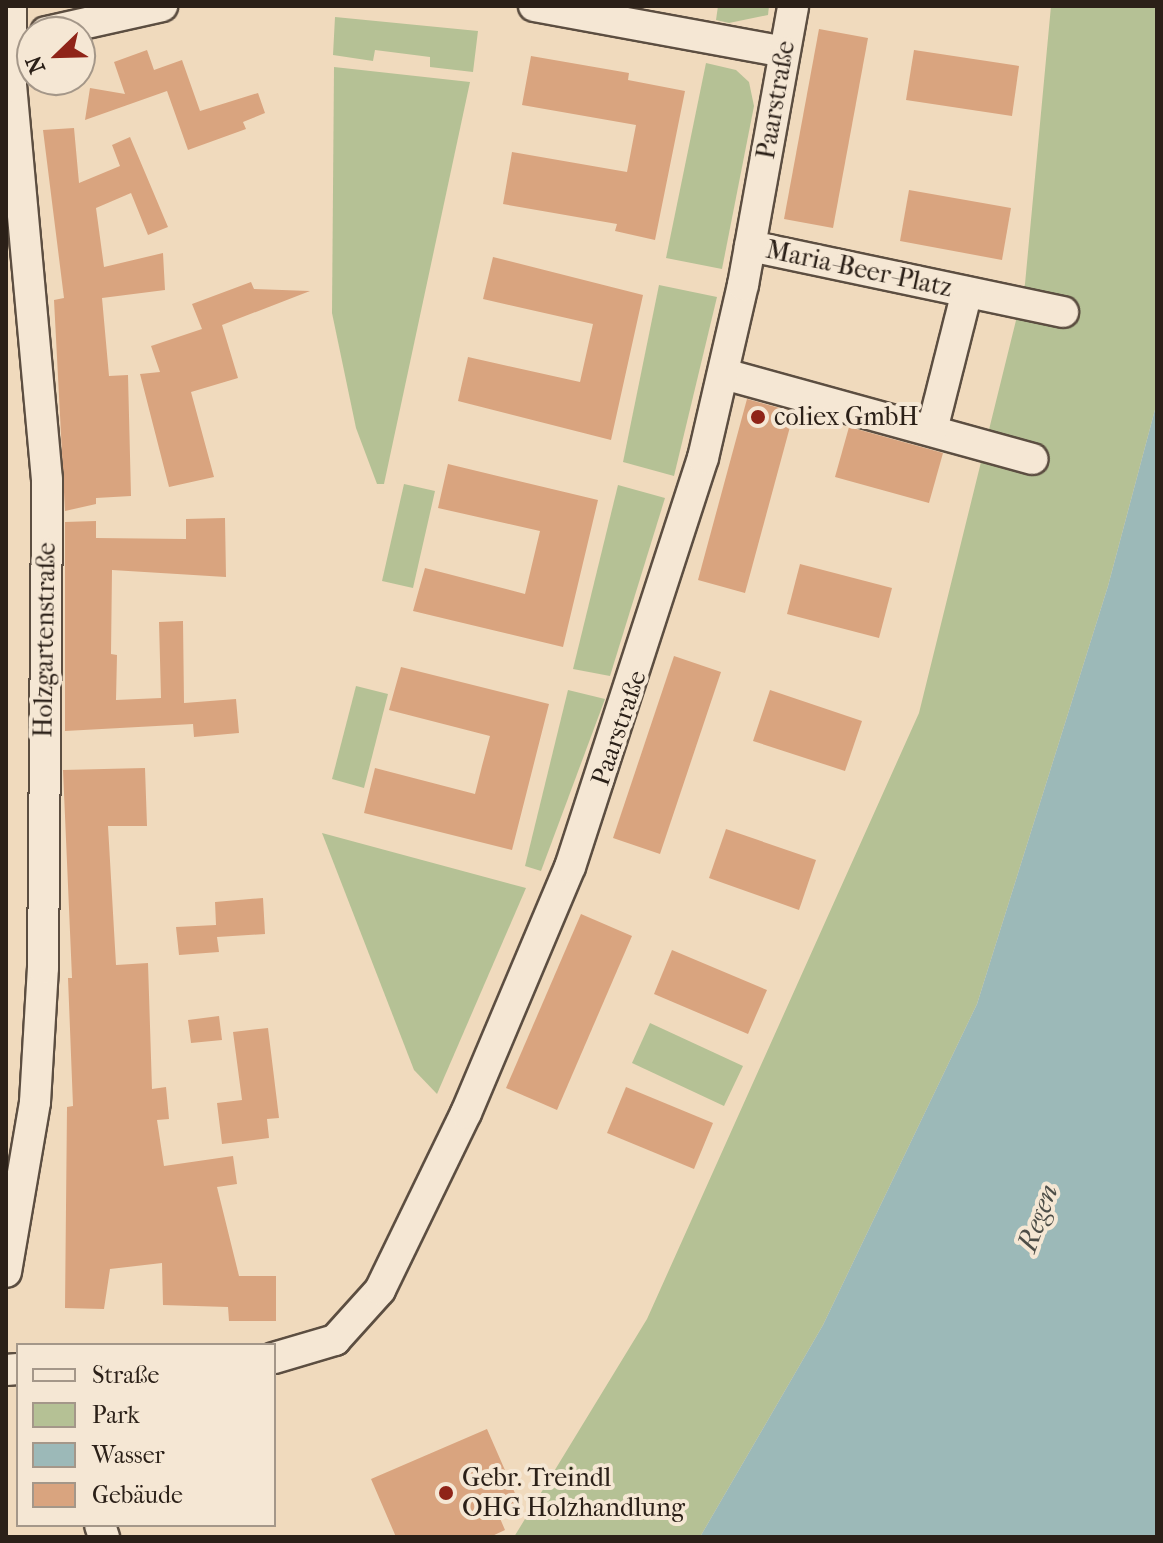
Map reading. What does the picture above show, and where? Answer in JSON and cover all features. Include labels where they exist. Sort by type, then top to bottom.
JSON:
[{"type":"street","name":"Holzgartenstraße","points":[[11,6],[16,39]]},
{"type":"street","points":[[96,21],[162,6]]},
{"type":"street","points":[[534,6],[784,52]]},
{"type":"street","name":"Paarstraße","points":[[276,1357],[335,1340],[358,1319],[380,1290],[466,1113],[597,795],[658,611],[724,374],[793,6]]},
{"type":"street","name":"Holzgartenstraße","points":[[6,1272],[35,1102],[43,968],[47,480],[20,96]]},
{"type":"street","name":"Maria-Beer-Platz","points":[[750,246],[1063,312]]},
{"type":"street","name":"Maria-Beer-Platz","points":[[932,430],[967,292]]},
{"type":"street","points":[[724,374],[1033,459]]},
{"type":"green space","points":[[718,6],[769,6],[768,15],[729,23],[716,20]]},
{"type":"green space","points":[[1051,6],[1157,6],[1157,402],[1108,586],[977,1004],[823,1325],[700,1537],[514,1537],[647,1319],[919,713],[1025,284]]},
{"type":"green space","points":[[335,17],[478,31],[473,72],[430,67],[430,57],[375,50],[373,61],[333,55]]},
{"type":"green space","points":[[706,63],[736,70],[749,82],[754,106],[722,269],[666,258]]},
{"type":"green space","points":[[334,67],[470,82],[384,484],[377,484],[356,428],[332,313]]},
{"type":"green space","points":[[659,285],[717,297],[674,476],[623,462]]},
{"type":"green space","points":[[404,484],[435,491],[413,588],[382,581]]},
{"type":"green space","points":[[618,485],[665,498],[610,676],[573,669]]},
{"type":"green space","points":[[356,686],[388,694],[364,788],[332,779]]},
{"type":"green space","points":[[568,690],[605,699],[541,871],[525,866]]},
{"type":"green space","points":[[322,833],[526,888],[437,1094],[414,1070]]},
{"type":"green space","points":[[650,1023],[743,1066],[724,1106],[632,1063]]},
{"type":"water","name":"Regen","points":[[1157,402],[1157,1537],[700,1537],[823,1325],[977,1004],[1108,586]]},
{"type":"building","points":[[819,29],[868,38],[833,228],[784,219]]},
{"type":"building","points":[[147,50],[154,70],[182,60],[200,111],[258,93],[265,113],[243,122],[246,129],[188,150],[167,91],[85,120],[89,96],[96,96],[96,89],[125,94],[114,62]]},
{"type":"building","points":[[914,50],[1019,66],[1012,116],[906,100]]},
{"type":"building","points":[[531,56],[629,73],[628,80],[685,91],[655,240],[615,231],[617,224],[503,204],[512,152],[627,172],[636,125],[522,105]]},
{"type":"building","points":[[74,128],[79,183],[120,166],[112,145],[130,137],[168,227],[148,235],[131,193],[96,208],[104,267],[163,253],[165,290],[102,298],[109,376],[128,375],[131,496],[96,498],[96,504],[65,511],[54,300],[64,298],[43,130]]},
{"type":"building","points":[[909,190],[1011,208],[1002,260],[900,241]]},
{"type":"building","points":[[493,257],[643,295],[611,440],[458,401],[468,357],[580,382],[593,324],[483,299]]},
{"type":"building","points":[[251,282],[254,289],[310,291],[222,325],[238,378],[191,392],[214,477],[169,487],[140,374],[160,372],[151,346],[202,329],[192,304]]},
{"type":"building","points":[[747,399],[794,412],[745,593],[698,580]]},
{"type":"building","points":[[849,427],[943,453],[929,503],[835,477]]},
{"type":"building","points":[[448,464],[598,500],[563,647],[413,611],[425,568],[525,594],[540,531],[438,508]]},
{"type":"building","points":[[225,518],[226,577],[112,570],[111,654],[117,655],[116,700],[161,698],[159,622],[183,621],[184,703],[236,699],[239,733],[194,737],[193,724],[65,731],[65,522],[96,521],[96,538],[186,539],[186,519]]},
{"type":"building","points":[[800,564],[892,588],[879,638],[787,614]]},
{"type":"building","points":[[674,656],[721,672],[660,854],[613,838]]},
{"type":"building","points":[[401,667],[549,704],[512,850],[364,813],[375,768],[475,794],[490,736],[389,710]]},
{"type":"building","points":[[770,690],[862,721],[845,771],[753,741]]},
{"type":"building","points":[[145,768],[147,826],[108,826],[116,965],[148,963],[152,1089],[166,1087],[169,1119],[157,1120],[164,1166],[233,1156],[237,1184],[217,1187],[239,1276],[276,1276],[276,1321],[229,1321],[228,1307],[163,1305],[162,1263],[110,1269],[104,1309],[65,1308],[67,1107],[73,1106],[68,978],[72,978],[63,770]]},
{"type":"building","points":[[726,829],[816,860],[799,910],[709,878]]},
{"type":"building","points":[[263,898],[265,934],[217,937],[219,952],[179,955],[176,927],[216,925],[215,902]]},
{"type":"building","points":[[581,914],[632,936],[557,1110],[506,1088]]},
{"type":"building","points":[[672,950],[767,990],[748,1034],[654,994]]},
{"type":"building","points":[[219,1016],[222,1040],[191,1043],[188,1020]]},
{"type":"building","points":[[268,1028],[279,1118],[267,1119],[269,1138],[222,1144],[217,1103],[242,1100],[233,1032]]},
{"type":"building","points":[[626,1087],[713,1123],[694,1169],[607,1133]]},
{"type":"building","name":"Gebr. Treindl OHG Holzhandlung","points":[[487,1429],[521,1507],[499,1516],[505,1530],[490,1537],[396,1537],[371,1479]]},
{"type":"place","name":"coliex GmbH","points":[[758,417]]},
{"type":"place","name":"Gebr. Treindl OHG Holzhandlung","points":[[446,1493]]}]
